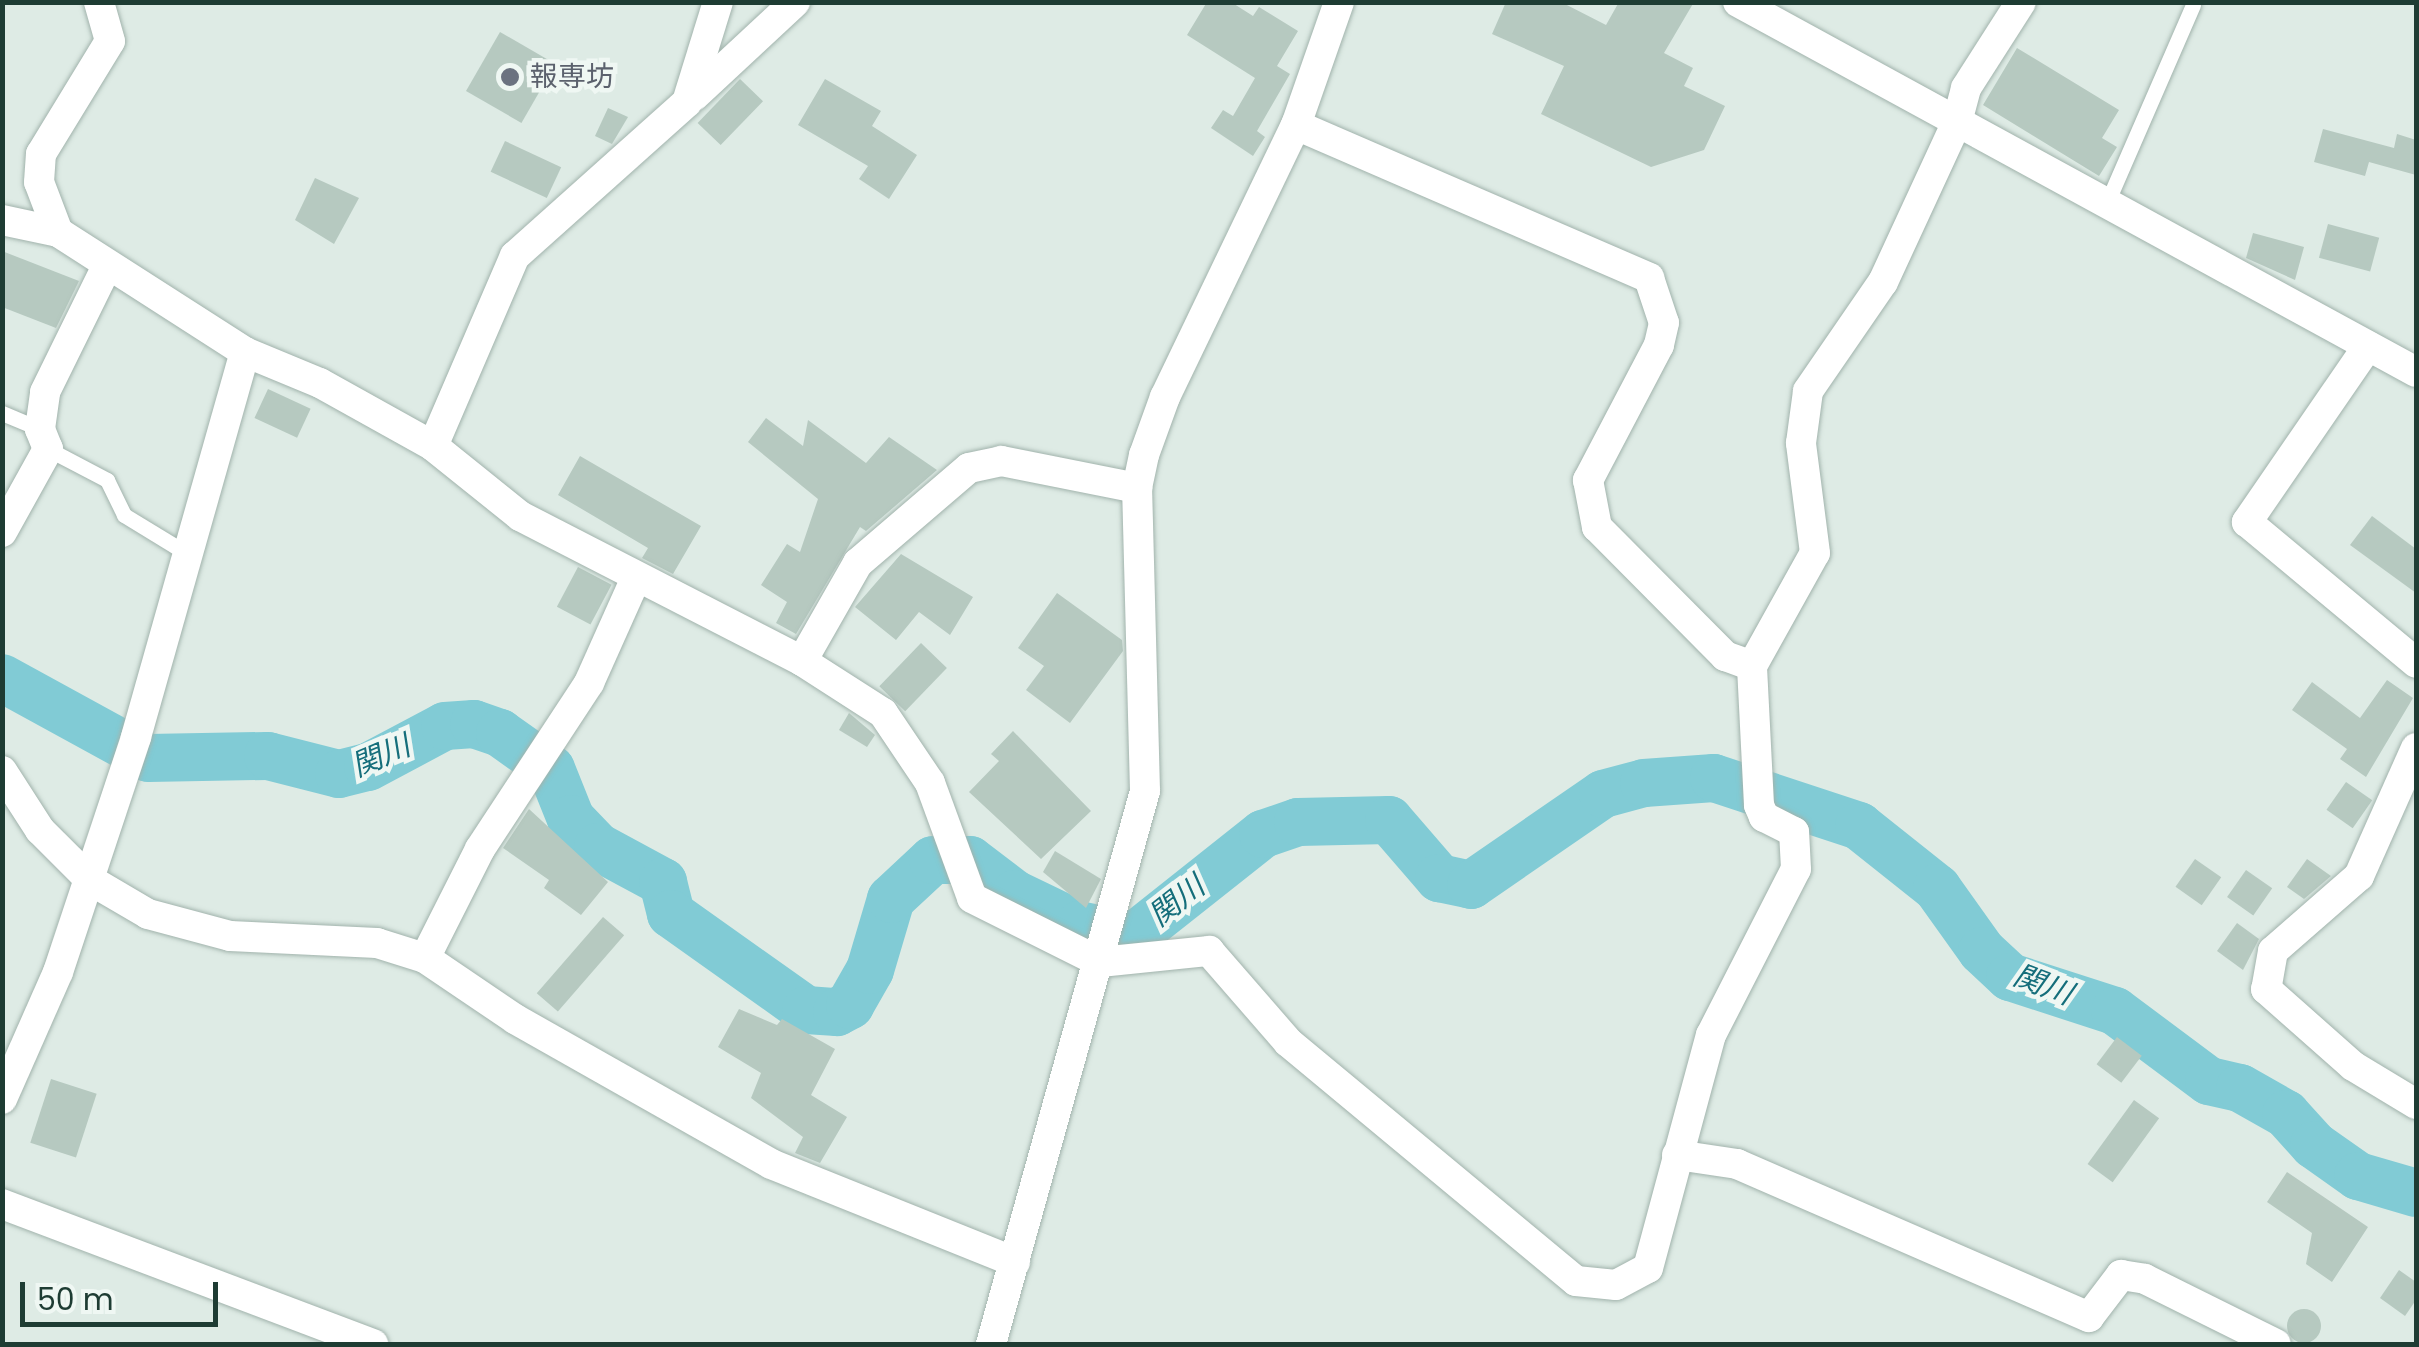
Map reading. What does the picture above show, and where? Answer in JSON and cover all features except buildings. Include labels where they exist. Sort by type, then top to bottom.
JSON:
[{"type":"street","points":[[58,232],[39,182],[41,154],[110,41],[99,2]]},
{"type":"street","points":[[688,102],[718,2]]},
{"type":"street","points":[[432,446],[515,256],[795,2]]},
{"type":"street","points":[[991,1344],[1115,915],[1145,791],[1137,488],[1165,398],[1296,125],[1340,2]]},
{"type":"street","points":[[2,220],[58,232],[245,352],[320,383],[432,446],[520,516],[636,580],[802,661],[883,713],[913,749],[972,898],[1102,954],[1209,951],[1288,1042],[1576,1281],[1616,1284],[1648,1268],[1711,1035],[1796,869],[1794,832],[1764,817],[1758,790],[1752,666],[1815,553],[1800,443],[1808,391],[1882,282],[1957,122],[1966,88],[2020,2]]},
{"type":"street","points":[[1742,3],[2416,372]]},
{"type":"street","points":[[1296,125],[1649,278],[1664,323],[1660,345],[1588,480],[1597,527],[1725,656],[1752,666]]},
{"type":"street","points":[[2,532],[44,439],[44,392],[106,266]]},
{"type":"street","points":[[2368,346],[2247,522],[2416,663]]},
{"type":"street","points":[[2,1100],[90,880],[191,556],[245,352]]},
{"type":"street","points":[[802,661],[858,564],[969,468],[1001,461],[1137,488]]},
{"type":"street","points":[[425,958],[480,849],[589,683],[636,580]]},
{"type":"street","points":[[2416,748],[2359,876],[2274,951],[2266,990],[2353,1066],[2416,1104]]},
{"type":"street","points":[[2,770],[40,830],[90,880],[148,914],[230,936],[377,943],[425,958],[515,1019],[771,1164],[1015,1262]]},
{"type":"street","points":[[1677,1155],[1737,1164],[2089,1317],[2122,1274],[2144,1278],[2276,1344]]},
{"type":"street","points":[[2,1204],[373,1344]]},
{"type":"lane","points":[[2106,205],[2193,5]]},
{"type":"lane","points":[[2,413],[107,480],[124,516],[191,556]]},
{"type":"waterway","name":"関川","points":[[2,678],[148,758],[268,756],[339,774],[368,767],[445,726],[474,724],[500,733],[551,769],[571,819],[598,847],[663,882],[671,914],[806,1010],[837,1012],[850,1005],[870,970],[891,899],[933,860],[970,860],[1015,894],[1079,925],[1133,937],[1263,834],[1298,822],[1389,820],[1439,878],[1471,885],[1603,794],[1644,783],[1714,778],[1859,826],[1937,888],[1982,951],[2010,977],[2115,1011],[2209,1081],[2240,1088],[2286,1114],[2314,1145],[2358,1176],[2416,1193]]},
{"type":"place","name":"報専坊","points":[[510,77]]}]
